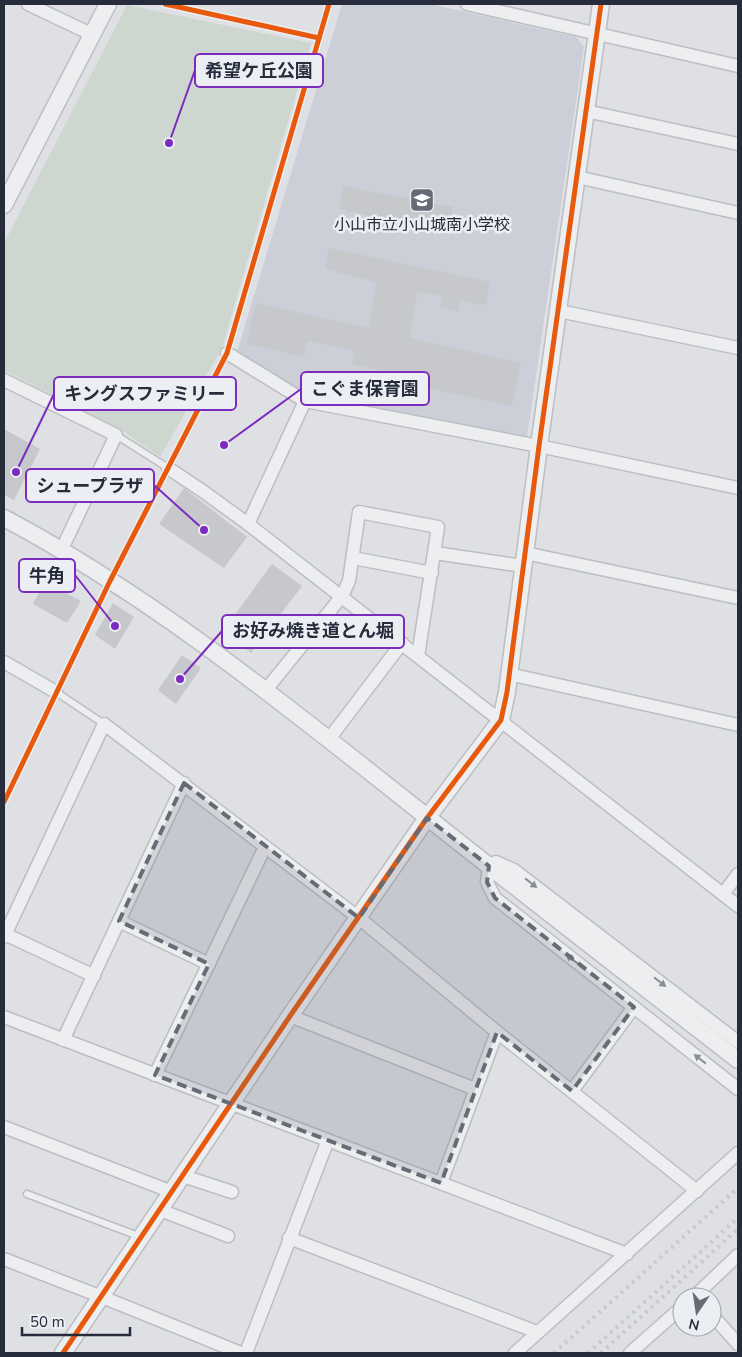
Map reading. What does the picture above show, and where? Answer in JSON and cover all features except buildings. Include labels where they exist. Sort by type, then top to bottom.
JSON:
[{"type":"street","points":[[28,4],[91,34]]},
{"type":"street","points":[[4,205],[108,4]]},
{"type":"street","points":[[468,4],[738,66]]},
{"type":"street","points":[[63,1353],[290,1016],[428,818],[501,720],[510,674],[539,446],[601,4]]},
{"type":"street","points":[[586,111],[738,144]]},
{"type":"street","points":[[577,177],[738,213]]},
{"type":"street","points":[[559,311],[738,348]]},
{"type":"street","points":[[227,353],[305,401],[539,446],[738,488]]},
{"type":"street","points":[[4,380],[116,435],[61,551]]},
{"type":"street","points":[[248,524],[305,401]]},
{"type":"street","points":[[168,468],[248,524],[342,596],[738,906]]},
{"type":"street","points":[[265,691],[342,596],[349,581],[359,512],[438,527],[418,656]]},
{"type":"street","points":[[4,518],[110,581],[212,650],[329,739],[738,1060]]},
{"type":"street","points":[[435,553],[524,559],[738,598]]},
{"type":"street","points":[[352,558],[432,573]]},
{"type":"street","points":[[329,739],[402,643]]},
{"type":"street","points":[[4,664],[56,692]]},
{"type":"street","points":[[510,674],[738,725]]},
{"type":"street","points":[[94,976],[4,935],[104,724],[359,918],[497,1032],[697,1191]]},
{"type":"street","points":[[63,1040],[184,783]]},
{"type":"street","points":[[155,1075],[265,847]]},
{"type":"street","points":[[738,1042],[514,870],[496,862],[489,866],[486,882],[495,898],[738,1089]]},
{"type":"street","points":[[723,894],[738,874]]},
{"type":"street","points":[[119,921],[209,964]]},
{"type":"street","points":[[572,1091],[634,1007]]},
{"type":"street","points":[[290,1016],[475,1089]]},
{"type":"street","points":[[4,1017],[627,1254]]},
{"type":"street","points":[[441,1183],[497,1032]]},
{"type":"street","points":[[4,1126],[172,1192]]},
{"type":"street","points":[[246,1353],[328,1140]]},
{"type":"street","points":[[515,1353],[738,1153]]},
{"type":"street","points":[[183,1176],[232,1192]]},
{"type":"street","points":[[160,1210],[228,1236]]},
{"type":"street","points":[[289,1238],[537,1332]]},
{"type":"street","points":[[705,1287],[738,1255]]},
{"type":"street","points":[[4,1259],[102,1296],[241,1353]]},
{"type":"street","points":[[630,1353],[672,1316]]},
{"type":"street","points":[[722,1326],[738,1344]]},
{"type":"lane","points":[[116,435],[168,468]]},
{"type":"lane","points":[[56,692],[104,724]]},
{"type":"lane","points":[[27,1194],[142,1237]]},
{"type":"highlighted area","points":[[184,783],[359,918],[427,818],[489,866],[487,882],[495,898],[634,1007],[572,1091],[497,1032],[441,1183],[155,1075],[209,964],[119,921]]},
{"type":"shaded area","name":"小山市立小山城南小学校","points":[[342,4],[430,4],[576,37],[584,47],[527,437],[310,398],[237,352]]},
{"type":"shaded area","points":[[127,5],[311,43],[222,348],[160,457],[120,429],[4,370],[4,243]]},
{"type":"railway","points":[[554,1353],[738,1188]]},
{"type":"railway","points":[[588,1353],[738,1218]]},
{"type":"railway","points":[[601,1353],[738,1229]]},
{"type":"cycle path","points":[[165,4],[319,38]]},
{"type":"cycle path","points":[[4,802],[110,581],[227,353],[329,4]]},
{"type":"cycle path","points":[[63,1353],[290,1016],[427,818],[501,720],[507,692],[539,446],[601,4]]},
{"type":"place","name":"希望ケ丘公園","points":[[169,143]]},
{"type":"place","name":"小山市立小山城南小学校","points":[[422,200]]},
{"type":"place","name":"こぐま保育園","points":[[224,445]]},
{"type":"place","name":"キングスファミリー","points":[[16,472]]},
{"type":"place","name":"シュープラザ","points":[[204,530]]},
{"type":"place","name":"牛角","points":[[115,626]]},
{"type":"place","name":"お好み焼き道とん堀","points":[[180,679]]}]
